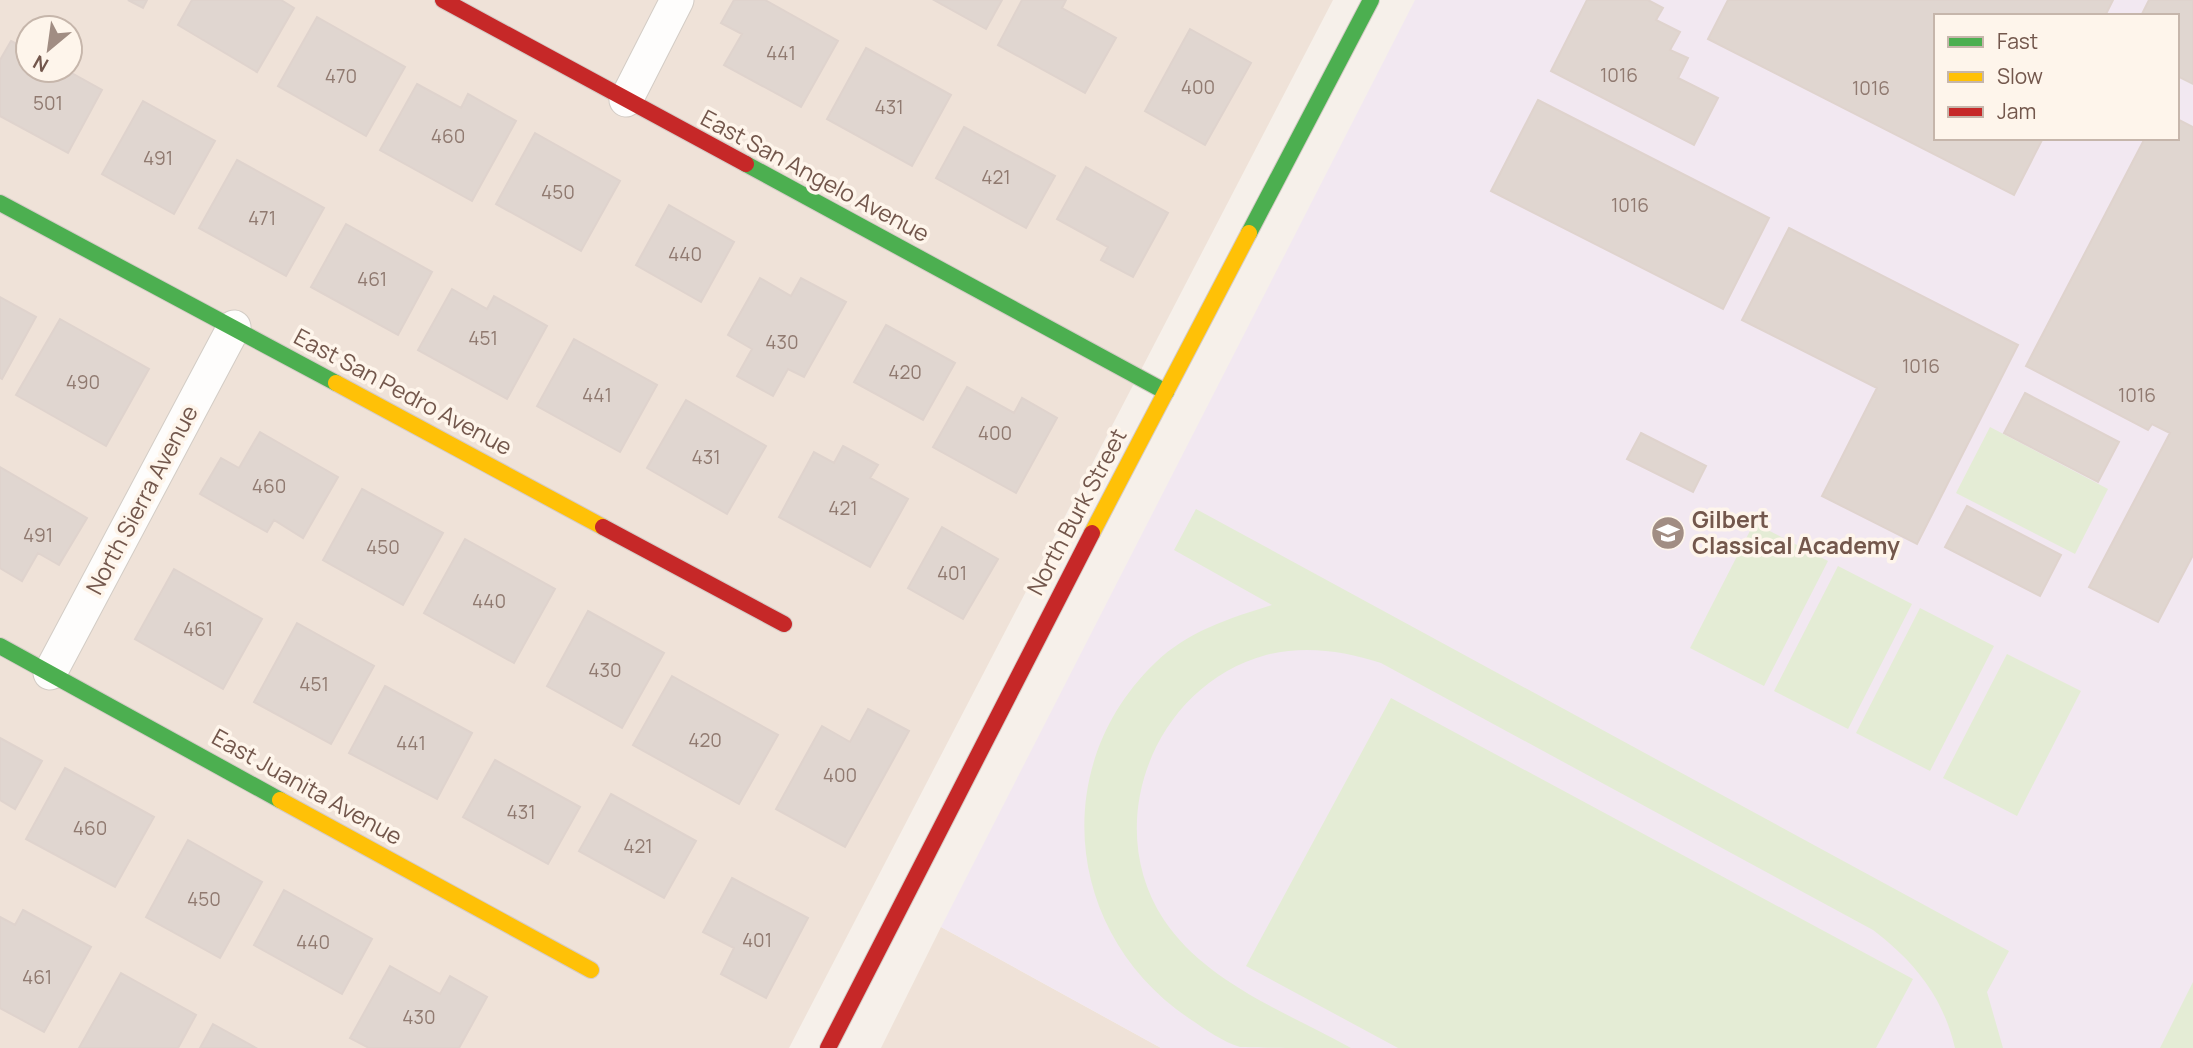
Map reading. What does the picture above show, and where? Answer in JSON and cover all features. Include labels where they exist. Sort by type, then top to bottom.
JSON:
[{"type":"street","name":"East San Angelo Avenue","points":[[443,0],[1166,392]]},
{"type":"street","points":[[626,100],[677,0]]},
{"type":"street","name":"North Burk Street","points":[[828,1048],[1371,0]]},
{"type":"street","name":"East San Pedro Avenue","points":[[0,203],[784,624]]},
{"type":"street","name":"North Sierra Avenue","points":[[50,673],[234,327]]},
{"type":"street","name":"East Juanita Avenue","points":[[0,646],[591,970]]},
{"type":"shaded area","points":[[0,0],[1333,0],[789,1048],[0,1048]]},
{"type":"shaded area","name":"Gilbert Classical Academy","points":[[1415,0],[2193,0],[2193,1048],[1161,1048],[941,927]]},
{"type":"shaded area","points":[[941,927],[1161,1048],[881,1048]]},
{"type":"green space","points":[[1990,427],[2108,489],[2075,554],[1956,493]]},
{"type":"green space","points":[[1196,509],[2009,951],[1987,992],[2003,1048],[1955,1048],[1943,1013],[1925,982],[1902,955],[1873,930],[1381,663],[1353,655],[1310,650],[1266,655],[1227,671],[1194,695],[1168,726],[1149,762],[1139,801],[1137,842],[1145,882],[1164,920],[1202,962],[1250,995],[1351,1048],[1240,1047],[1221,1039],[1190,1019],[1148,984],[1117,943],[1096,897],[1086,849],[1086,799],[1097,751],[1120,705],[1155,663],[1195,634],[1272,605],[1174,550]]},
{"type":"green space","points":[[1754,523],[1828,561],[1764,686],[1690,648]]},
{"type":"green space","points":[[1838,566],[1912,604],[1848,729],[1774,691]]},
{"type":"green space","points":[[1920,608],[1994,646],[1930,771],[1856,733]]},
{"type":"green space","points":[[2007,654],[2081,691],[2017,816],[1943,778]]},
{"type":"green space","points":[[1391,698],[1913,979],[1876,1048],[1398,1048],[1246,966]]},
{"type":"green space","points":[[2193,982],[2193,1048],[2160,1048]]},
{"type":"building","points":[[128,0],[147,0],[143,8]]},
{"type":"building","points":[[192,0],[281,0],[294,8],[257,72],[178,25]]},
{"type":"building","points":[[734,0],[765,0],[838,41],[801,107],[724,65],[742,34],[721,23]]},
{"type":"building","points":[[934,0],[1002,0],[986,29]]},
{"type":"building","points":[[1022,0],[1066,0],[1062,8],[1116,38],[1085,93],[998,45]]},
{"type":"building","points":[[1587,0],[1648,0],[1663,8],[1656,20],[1680,32],[1670,50],[1688,58],[1678,78],[1718,98],[1694,145],[1551,71]]},
{"type":"building","points":[[1728,0],[2113,0],[2106,14],[1934,14],[1934,140],[2042,140],[2014,195],[1708,39]]},
{"type":"building","points":[[2149,0],[2193,0],[2193,84],[2179,77],[2179,14],[2142,14]]},
{"type":"building","points":[[317,17],[405,67],[366,136],[278,86]]},
{"type":"building","points":[[1190,29],[1251,63],[1205,145],[1145,111]]},
{"type":"building","points":[[11,41],[14,43],[14,84],[84,84],[84,80],[102,90],[68,153],[0,116],[0,60]]},
{"type":"building","points":[[866,48],[951,95],[912,166],[827,119]]},
{"type":"building","points":[[417,84],[461,108],[468,94],[516,121],[472,201],[380,150]]},
{"type":"building","points":[[1538,100],[1769,218],[1723,309],[1491,191]]},
{"type":"building","points":[[143,101],[215,141],[174,214],[102,174]]},
{"type":"building","points":[[2179,120],[2193,127],[2193,555],[2158,622],[2089,587],[2170,433],[2152,424],[2148,430],[2026,366],[2144,140],[2179,140]]},
{"type":"building","points":[[964,127],[1055,176],[1026,228],[936,178]]},
{"type":"building","points":[[535,133],[620,181],[581,251],[496,204]]},
{"type":"building","points":[[237,160],[324,208],[286,276],[199,228]]},
{"type":"building","points":[[1086,167],[1168,213],[1133,277],[1101,260],[1108,247],[1057,219]]},
{"type":"building","points":[[669,205],[734,242],[701,302],[636,265]]},
{"type":"building","points":[[346,224],[432,272],[398,335],[311,287]]},
{"type":"building","points":[[1789,228],[2018,345],[1917,544],[1822,496],[1877,388],[1742,320]]},
{"type":"building","points":[[760,278],[791,296],[801,278],[846,302],[804,377],[788,369],[773,396],[737,376],[752,349],[728,335]]},
{"type":"building","points":[[452,289],[487,309],[494,296],[547,326],[507,399],[418,350]]},
{"type":"building","points":[[0,297],[36,317],[2,379],[0,378]]},
{"type":"building","points":[[60,319],[149,369],[106,446],[16,395]]},
{"type":"building","points":[[886,325],[955,363],[923,420],[854,382]]},
{"type":"building","points":[[574,339],[657,385],[620,452],[537,406]]},
{"type":"building","points":[[967,387],[1014,413],[1022,398],[1057,418],[1016,493],[933,447]]},
{"type":"building","points":[[2025,393],[2119,442],[2098,482],[2004,433]]},
{"type":"building","points":[[686,400],[766,446],[727,514],[647,468]]},
{"type":"building","points":[[260,432],[338,477],[303,538],[274,520],[267,532],[200,494],[221,458],[239,468]]},
{"type":"building","points":[[1641,433],[1706,466],[1693,492],[1627,459]]},
{"type":"building","points":[[843,446],[878,465],[870,478],[908,499],[870,567],[779,517],[814,452],[834,463]]},
{"type":"building","points":[[0,467],[87,518],[59,565],[38,553],[22,581],[0,568]]},
{"type":"building","points":[[362,489],[443,533],[403,605],[323,560]]},
{"type":"building","points":[[1967,506],[2061,555],[2040,596],[1945,547]]},
{"type":"building","points":[[942,527],[998,559],[963,619],[908,588]]},
{"type":"building","points":[[465,539],[555,589],[514,663],[424,613]]},
{"type":"building","points":[[174,569],[262,619],[223,689],[135,639]]},
{"type":"building","points":[[588,611],[664,653],[622,728],[547,686]]},
{"type":"building","points":[[297,623],[374,666],[331,744],[254,702]]},
{"type":"building","points":[[672,676],[778,735],[739,804],[633,745]]},
{"type":"building","points":[[385,686],[472,733],[437,799],[349,753]]},
{"type":"building","points":[[868,709],[909,731],[845,847],[776,809],[822,726],[850,742]]},
{"type":"building","points":[[0,738],[42,761],[15,809],[0,800]]},
{"type":"building","points":[[495,760],[580,807],[548,864],[463,817]]},
{"type":"building","points":[[65,768],[154,817],[115,887],[26,839]]},
{"type":"building","points":[[611,794],[696,841],[664,898],[579,851]]},
{"type":"building","points":[[188,840],[262,882],[220,958],[146,917]]},
{"type":"building","points":[[732,878],[808,918],[766,998],[721,974],[734,948],[703,932]]},
{"type":"building","points":[[284,890],[372,939],[342,994],[254,945]]},
{"type":"building","points":[[23,910],[91,947],[44,1032],[0,1008],[0,917],[15,925]]},
{"type":"building","points":[[390,966],[440,994],[450,976],[487,997],[459,1048],[369,1048],[350,1038]]},
{"type":"building","points":[[121,973],[196,1015],[178,1048],[79,1048]]},
{"type":"building","points":[[213,1024],[256,1048],[200,1048]]},
{"type":"traffic: fast","points":[[1249,233],[1371,0]]},
{"type":"traffic: fast","points":[[746,164],[1166,392]]},
{"type":"traffic: fast","points":[[0,203],[336,383]]},
{"type":"traffic: fast","points":[[0,646],[280,800]]},
{"type":"traffic: slow","points":[[1092,533],[1249,233]]},
{"type":"traffic: slow","points":[[336,383],[603,527]]},
{"type":"traffic: slow","points":[[280,800],[591,970]]},
{"type":"traffic: jam","points":[[443,0],[746,164]]},
{"type":"traffic: jam","points":[[603,527],[784,624]]},
{"type":"traffic: jam","points":[[828,1048],[1092,533]]},
{"type":"place","name":"Gilbert Classical Academy","points":[[1668,533]]}]
